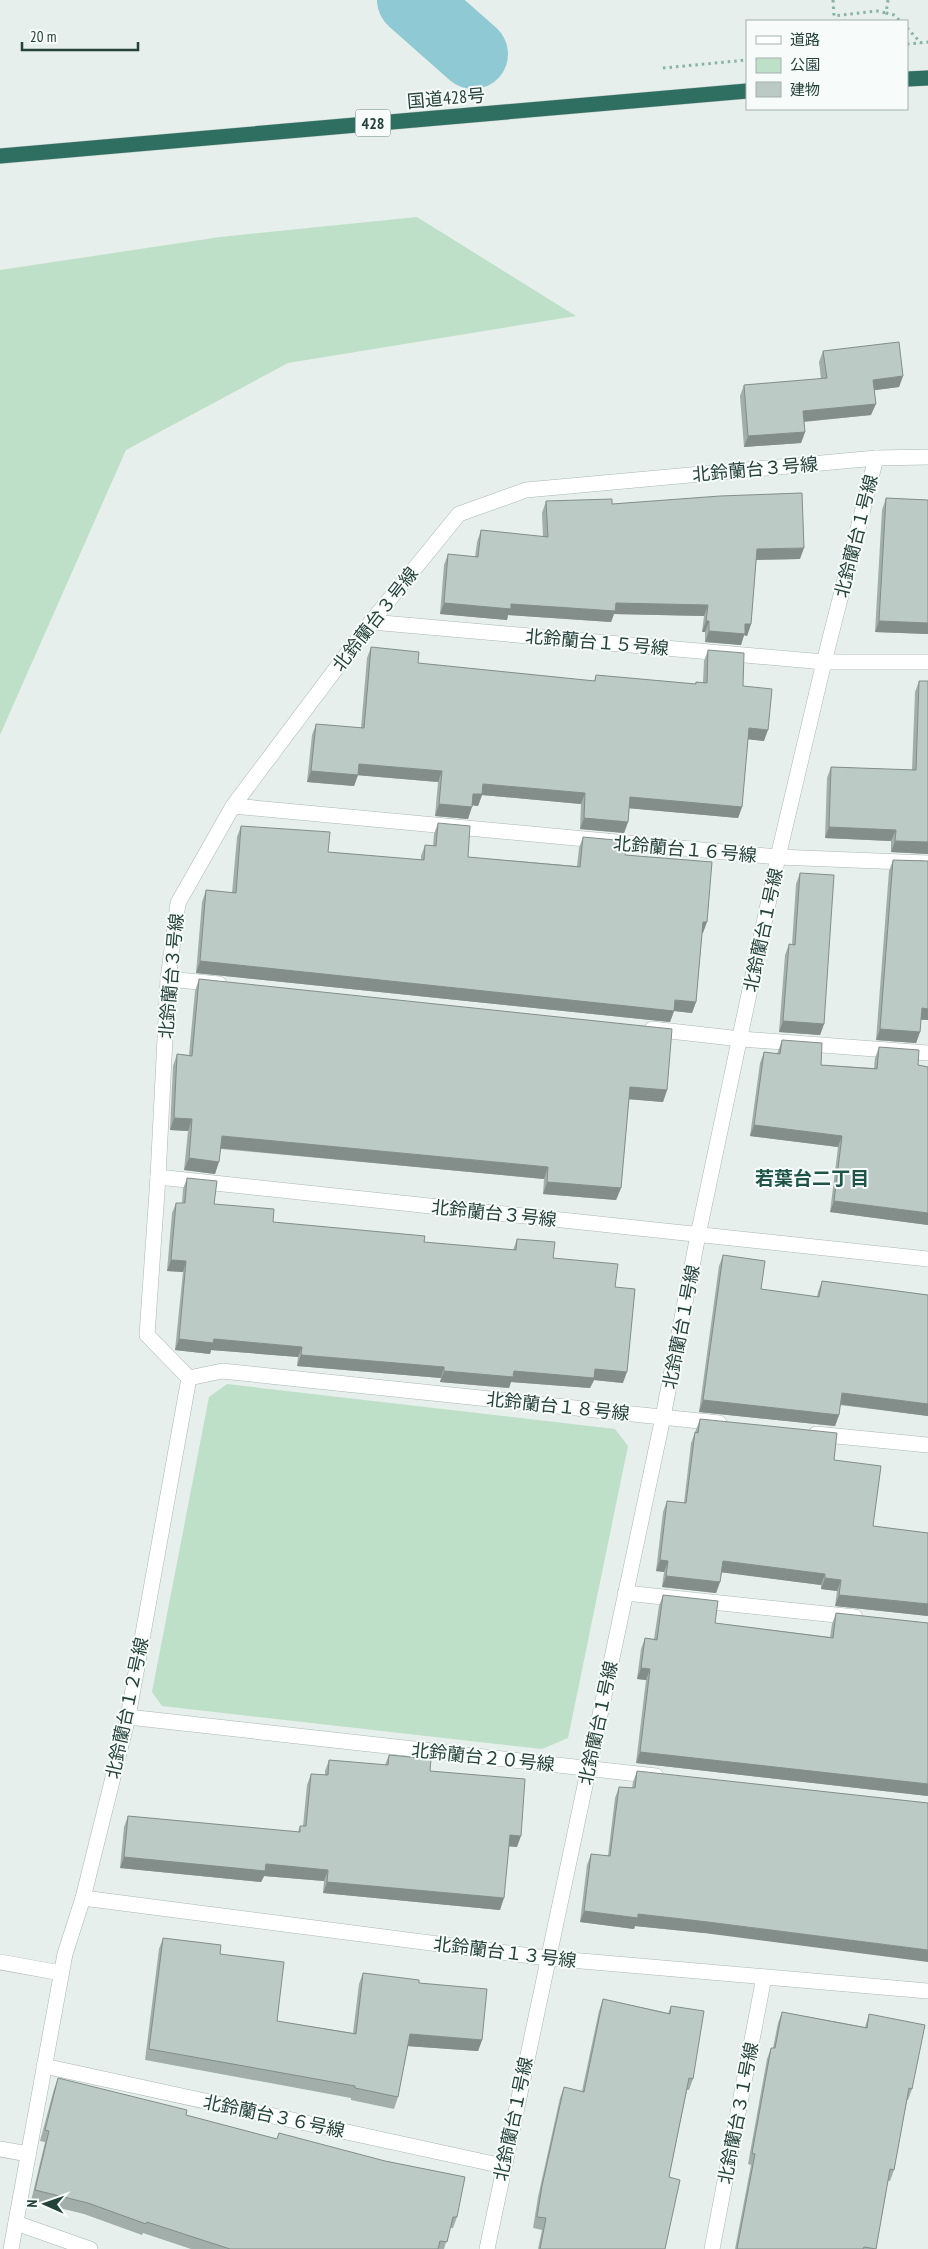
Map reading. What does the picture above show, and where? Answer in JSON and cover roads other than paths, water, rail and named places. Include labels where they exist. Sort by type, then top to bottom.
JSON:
[{"type":"highway","points":[[908,79],[928,78]]},
{"type":"highway","name":"国道428号","points":[[0,156],[746,91]]},
{"type":"street","name":"北鈴蘭台１号線","points":[[487,2249],[547,1958],[663,1418],[698,1236],[778,858],[824,662],[876,458],[928,458]]},
{"type":"street","name":"北鈴蘭台３号線","points":[[876,458],[526,490],[459,514],[371,622],[233,806],[178,903],[168,978],[158,1177],[928,1259]]},
{"type":"street","name":"北鈴蘭台１５号線","points":[[371,622],[824,662],[928,662]]},
{"type":"street","name":"北鈴蘭台１６号線","points":[[233,806],[778,858],[928,863]]},
{"type":"street","points":[[168,978],[237,986]]},
{"type":"street","points":[[632,1027],[741,1039],[928,1053]]},
{"type":"street","points":[[158,1177],[147,1335],[189,1378]]},
{"type":"street","name":"北鈴蘭台１８号線","points":[[189,1378],[222,1371],[732,1425]]},
{"type":"street","name":"北鈴蘭台１２号線","points":[[11,2249],[61,1973],[83,1898],[128,1717],[189,1378]]},
{"type":"street","points":[[801,1432],[928,1445]]},
{"type":"street","points":[[625,1593],[869,1619]]},
{"type":"street","name":"北鈴蘭台２０号線","points":[[128,1717],[676,1778]]},
{"type":"street","name":"北鈴蘭台１３号線","points":[[83,1898],[547,1958],[928,1991]]},
{"type":"street","points":[[0,1962],[61,1973]]},
{"type":"street","name":"北鈴蘭台３１号線","points":[[712,2249],[764,1977]]},
{"type":"street","name":"北鈴蘭台３６号線","points":[[44,2066],[503,2166]]},
{"type":"street","points":[[0,2149],[28,2154]]},
{"type":"street","points":[[16,2223],[90,2249]]},
{"type":"waterway","points":[[412,0],[473,54]]},
{"type":"district","name":"若葉台二丁目","points":[[812,1178]]}]
